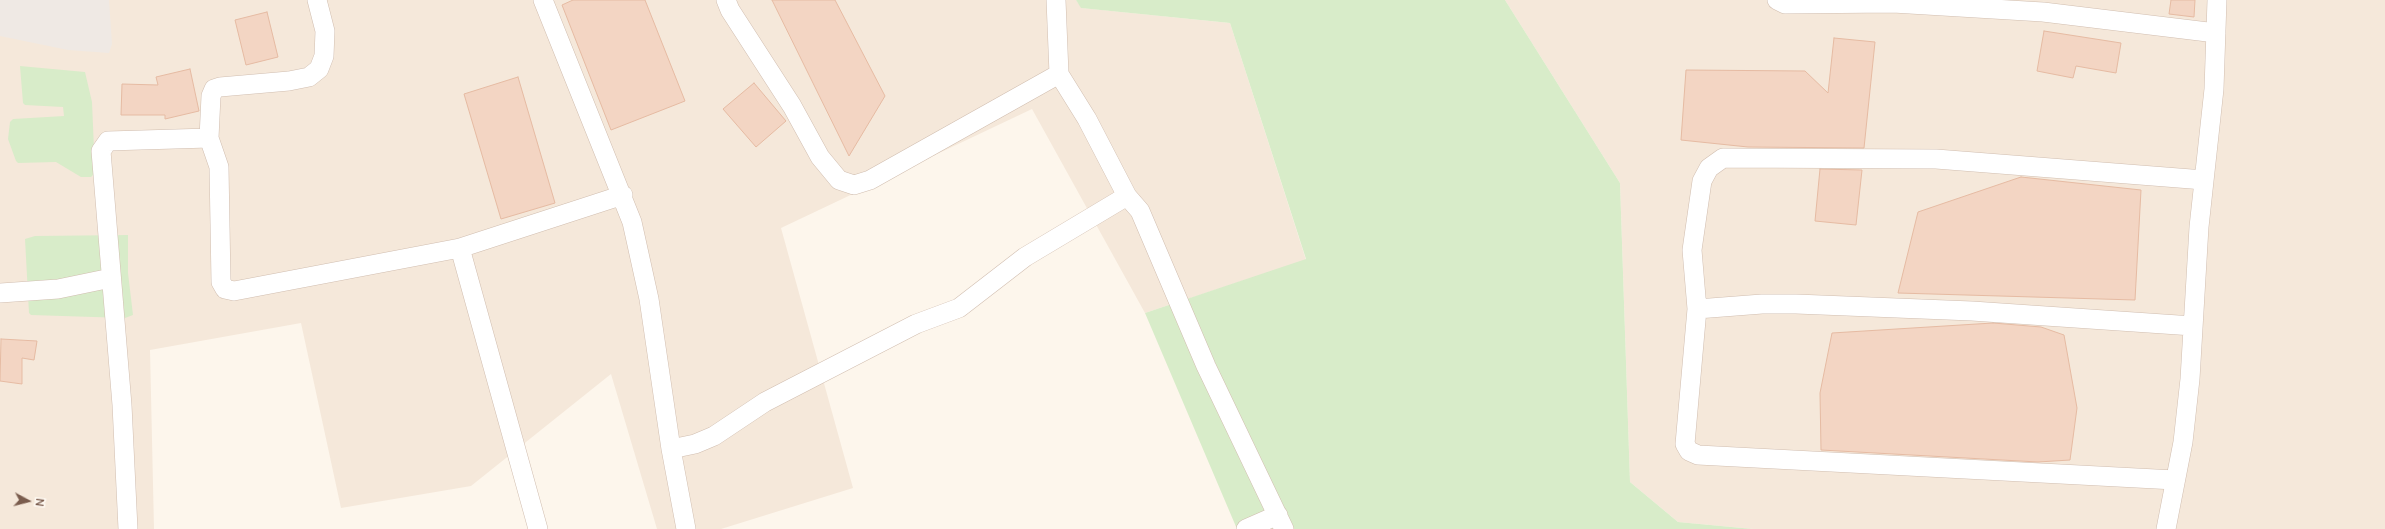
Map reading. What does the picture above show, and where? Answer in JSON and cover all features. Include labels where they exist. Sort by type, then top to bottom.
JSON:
[{"type":"street","points":[[317,0],[325,31],[324,56],[319,69],[309,77],[289,81],[220,87],[214,90],[211,96],[209,138],[219,167],[221,282],[225,289],[234,291],[460,248],[623,195]]},
{"type":"street","points":[[543,0],[569,70],[623,195],[632,222],[649,299],[671,449],[686,529]]},
{"type":"street","points":[[726,0],[737,22],[792,106],[820,157],[839,180],[854,185],[870,180],[1059,74]]},
{"type":"street","points":[[1056,0],[1059,74],[1087,118],[1128,196],[1140,211],[1206,366],[1281,522],[1246,529]]},
{"type":"street","points":[[1777,0],[1785,4],[1893,3],[2043,12],[2216,32]]},
{"type":"street","points":[[2166,529],[2183,442],[2193,326],[2199,227],[2214,89],[2217,0]]},
{"type":"street","points":[[128,529],[122,404],[101,151],[108,141],[209,138]]},
{"type":"street","points":[[2175,480],[1698,456],[1689,451],[1685,444],[1697,309],[1692,250],[1702,181],[1709,168],[1723,158],[1936,159],[2204,180]]},
{"type":"street","points":[[671,449],[695,444],[714,436],[772,399],[916,324],[959,308],[1025,257],[1128,196]]},
{"type":"street","points":[[460,248],[538,529]]},
{"type":"street","points":[[0,292],[58,289],[111,278]]},
{"type":"street","points":[[1697,309],[1762,304],[1796,304],[1972,311],[2193,326]]},
{"type":"shaded area","points":[[0,0],[1076,0],[1082,8],[1230,23],[1306,260],[1145,313],[1032,109],[781,228],[853,488],[721,529],[657,529],[611,374],[471,486],[341,508],[301,323],[150,350],[154,529],[0,529]]},
{"type":"shaded area","points":[[0,0],[109,0],[112,44],[109,53],[68,50],[0,36]]},
{"type":"shaded area","points":[[1505,0],[2385,0],[2385,529],[1753,529],[1678,522],[1630,482],[1620,183]]},
{"type":"green space","points":[[1076,0],[1505,0],[1620,183],[1630,482],[1678,522],[1753,529],[1237,529],[1145,313],[1306,259],[1230,23],[1081,8]]},
{"type":"green space","points":[[20,66],[85,72],[92,102],[95,173],[91,177],[81,177],[56,162],[18,163],[16,161],[8,139],[10,122],[13,119],[64,116],[63,107],[25,105],[23,103]]},
{"type":"green space","points":[[128,235],[128,273],[133,315],[125,318],[31,315],[29,313],[25,239],[35,236]]},
{"type":"building","points":[[573,0],[645,0],[685,101],[611,130],[562,5]]},
{"type":"building","points":[[772,0],[835,0],[885,96],[849,156]]},
{"type":"building","points":[[2171,0],[2195,0],[2194,17],[2169,14]]},
{"type":"building","points":[[267,12],[278,57],[246,65],[235,20]]},
{"type":"building","points":[[2044,31],[2121,43],[2116,73],[2076,66],[2073,78],[2037,71]]},
{"type":"building","points":[[1834,38],[1875,42],[1864,148],[1748,147],[1681,140],[1686,70],[1805,71],[1828,93]]},
{"type":"building","points":[[190,69],[199,111],[165,119],[165,115],[121,115],[122,84],[158,85],[156,77]]},
{"type":"building","points":[[518,77],[555,203],[501,219],[464,94]]},
{"type":"building","points":[[754,83],[786,121],[756,147],[723,109]]},
{"type":"building","points":[[1820,169],[1862,170],[1856,225],[1815,221]]},
{"type":"building","points":[[2021,177],[2141,190],[2135,300],[1898,293],[1918,212]]},
{"type":"building","points":[[1993,323],[2041,327],[2064,335],[2077,408],[2070,460],[2038,462],[1821,450],[1820,393],[1832,333]]},
{"type":"building","points":[[1,339],[37,341],[34,360],[22,358],[22,384],[0,381]]}]
